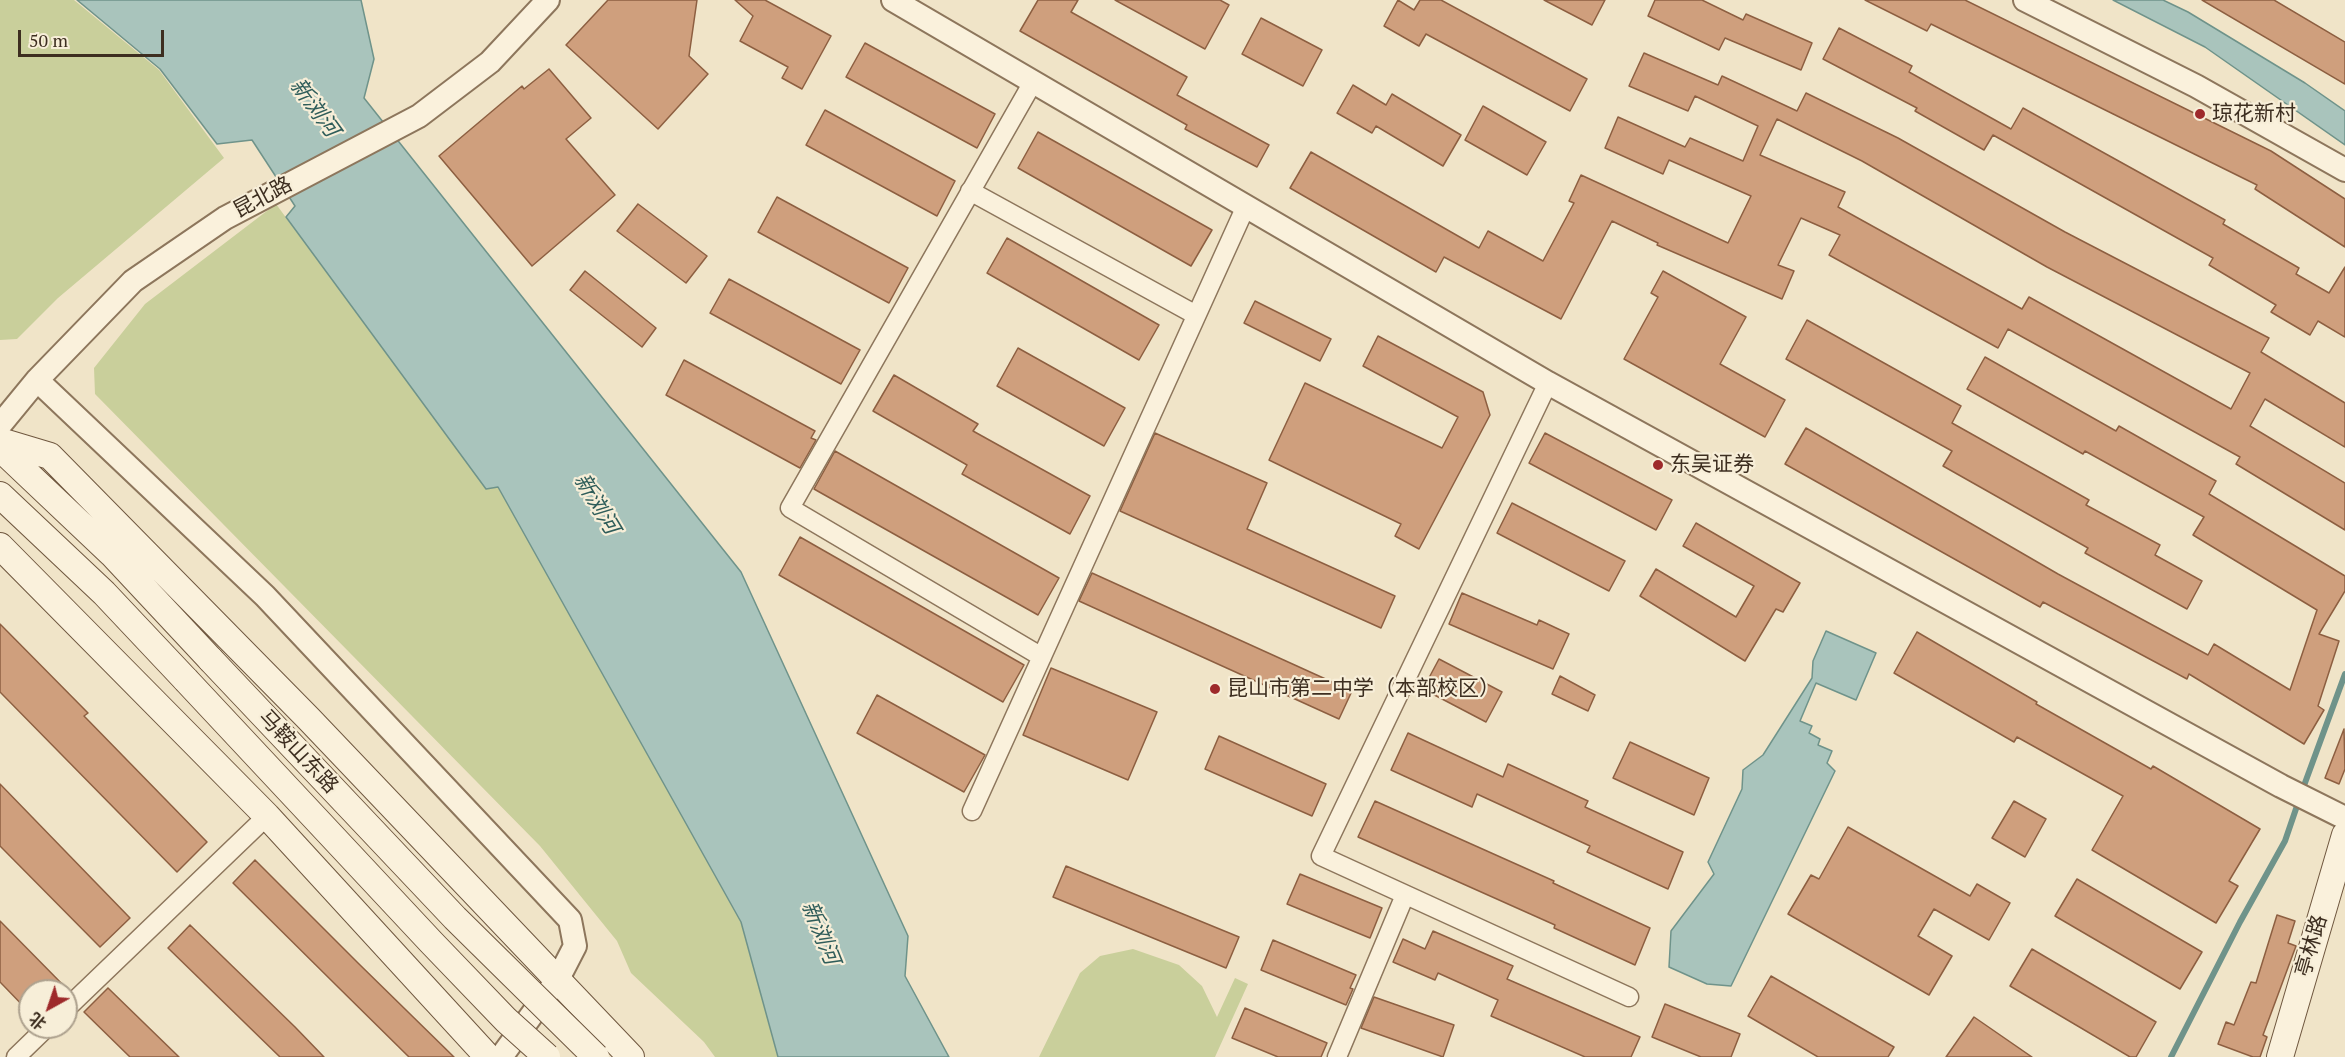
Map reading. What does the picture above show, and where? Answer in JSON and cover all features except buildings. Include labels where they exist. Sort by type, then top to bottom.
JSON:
[{"type":"main road","points":[[0,441],[50,456],[309,718],[631,1057]]},
{"type":"main road","name":"马鞍山东路","points":[[0,448],[112,554],[454,918],[596,1057]]},
{"type":"main road","name":"马鞍山东路","points":[[0,495],[104,593],[431,942],[506,1020],[548,1057]]},
{"type":"main road","points":[[0,546],[267,816],[488,1057]]},
{"type":"main road","name":"亭林路","points":[[2280,1057],[2345,836]]},
{"type":"street","name":"昆北路","points":[[0,425],[37,380],[133,281],[225,218],[420,116],[490,62],[548,0]]},
{"type":"street","points":[[893,0],[1548,383],[2281,786],[2345,818]]},
{"type":"street","points":[[2025,0],[2196,86],[2345,170]]},
{"type":"street","points":[[1033,82],[790,508],[1042,657]]},
{"type":"street","points":[[970,191],[1196,315]]},
{"type":"street","points":[[972,811],[1245,206]]},
{"type":"street","points":[[37,380],[265,596],[570,920],[575,946],[558,979],[501,1057]]},
{"type":"street","points":[[1548,383],[1322,856],[1629,997]]},
{"type":"street","points":[[78,997],[267,816]]},
{"type":"street","points":[[1337,1057],[1405,895]]},
{"type":"street","points":[[16,1057],[35,1039]]},
{"type":"green space","points":[[0,0],[74,0],[159,70],[224,158],[58,298],[17,339],[0,340]]},
{"type":"green space","points":[[276,204],[486,489],[498,487],[741,922],[778,1057],[715,1057],[704,1042],[631,973],[617,941],[540,846],[95,394],[94,368],[145,304]]},
{"type":"green space","points":[[1133,949],[1179,965],[1202,986],[1217,1017],[1235,978],[1248,984],[1215,1057],[1039,1057],[1080,973],[1100,956]]},
{"type":"water","name":"新浏河","points":[[77,0],[361,0],[374,59],[364,98],[741,572],[908,936],[905,976],[949,1057],[778,1057],[741,922],[498,487],[486,489],[286,217],[295,206],[252,140],[217,144],[160,69]]},
{"type":"water","points":[[2113,0],[2163,0],[2188,12],[2305,83],[2345,111],[2345,145],[2205,47]]},
{"type":"water","points":[[1826,631],[1876,653],[1856,700],[1816,683],[1800,721],[1812,726],[1809,733],[1820,739],[1818,745],[1832,751],[1827,763],[1835,771],[1731,986],[1707,984],[1669,967],[1671,931],[1714,874],[1708,862],[1742,789],[1743,770],[1763,755],[1812,678],[1813,661]]},
{"type":"waterway","points":[[2302,791],[2345,674]]},
{"type":"waterway","points":[[2171,1057],[2240,922],[2285,841],[2299,800]]},
{"type":"place","name":"琼花新村","points":[[2200,114]]},
{"type":"place","name":"东吴证券","points":[[1658,465]]},
{"type":"place","name":"昆山市第二中学（本部校区）","points":[[1215,689]]}]
